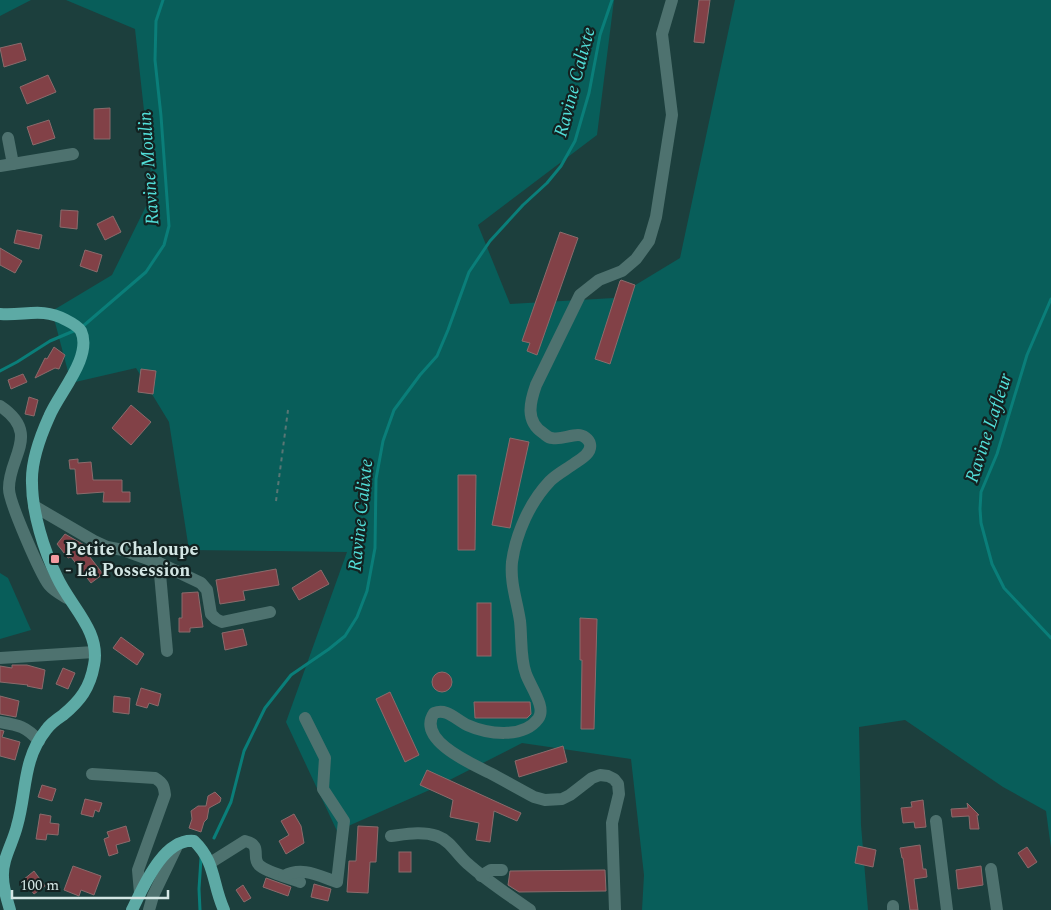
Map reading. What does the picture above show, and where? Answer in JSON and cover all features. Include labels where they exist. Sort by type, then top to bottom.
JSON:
[{"type":"main road","points":[[0,314],[27,312],[59,316],[71,322],[80,330],[83,338],[78,366],[49,416],[36,453],[32,476],[34,506],[44,545],[67,598],[87,625],[94,652],[94,663],[90,681],[79,701],[46,729],[27,767],[17,826],[4,865],[3,877],[10,910]]},
{"type":"main road","points":[[132,910],[154,867],[178,844],[188,840],[194,841],[201,848],[210,863],[217,896],[224,910]]},
{"type":"street","points":[[615,910],[612,823],[619,794],[618,784],[614,779],[600,775],[592,778],[562,799],[544,800],[534,797],[455,755],[432,733],[430,725],[431,717],[434,713],[445,711],[467,725],[506,734],[529,726],[538,719],[540,714],[541,707],[525,671],[520,620],[511,575],[514,544],[528,512],[541,492],[552,480],[584,457],[590,450],[590,443],[580,435],[560,439],[550,438],[539,430],[529,412],[531,399],[580,295],[599,280],[622,271],[636,259],[649,241],[656,217],[672,115],[662,34],[672,0]]},
{"type":"street","points":[[8,138],[6,165],[73,154]]},
{"type":"street","points":[[0,406],[12,416],[21,434],[21,445],[9,487],[12,502],[43,575],[56,592],[67,598]]},
{"type":"street","points":[[34,506],[94,541],[159,563],[201,583],[207,590],[211,614],[222,622],[270,612]]},
{"type":"street","points":[[159,563],[167,650]]},
{"type":"street","points":[[0,658],[94,652]]},
{"type":"street","points":[[284,876],[293,871],[303,871],[337,882],[344,821],[323,789],[325,758],[305,718]]},
{"type":"street","points":[[0,722],[21,726],[27,729],[39,741]]},
{"type":"street","points":[[92,774],[155,778],[162,782],[165,795],[138,870],[140,893]]},
{"type":"street","points":[[936,821],[947,910]]},
{"type":"street","points":[[391,836],[417,832],[436,836],[449,844],[481,876],[530,910]]},
{"type":"street","points":[[210,863],[245,841],[251,842],[255,846],[258,864],[262,868],[300,882]]},
{"type":"street","points":[[149,910],[153,896],[178,844]]},
{"type":"street","points":[[481,876],[491,870],[502,870]]},
{"type":"street","points":[[991,870],[997,910]]},
{"type":"path","points":[[276,501],[288,410]]},
{"type":"shaded area","points":[[0,0],[31,0],[0,16]]},
{"type":"shaded area","points":[[66,0],[614,0],[597,135],[478,225],[510,304],[614,298],[680,258],[735,0],[1051,0],[1051,848],[1046,811],[1003,787],[905,720],[859,727],[861,825],[868,910],[642,910],[644,875],[631,759],[522,743],[434,788],[337,831],[286,722],[347,552],[189,550],[169,422],[136,368],[71,383],[52,311],[112,275],[153,192],[135,29]]},
{"type":"shaded area","points":[[0,573],[8,578],[31,630],[0,639]]},
{"type":"building","points":[[699,0],[710,0],[704,43],[694,42]]},
{"type":"building","points":[[21,43],[26,60],[4,67],[0,48]]},
{"type":"building","points":[[48,75],[56,92],[27,104],[20,87]]},
{"type":"building","points":[[110,108],[110,139],[94,139],[94,109]]},
{"type":"building","points":[[49,120],[55,138],[33,145],[27,127]]},
{"type":"building","points":[[61,210],[78,211],[77,229],[60,227]]},
{"type":"building","points":[[113,216],[121,232],[105,240],[97,224]]},
{"type":"building","points":[[17,230],[42,235],[39,249],[14,243]]},
{"type":"building","points":[[560,232],[578,238],[537,355],[527,351],[530,343],[522,341]]},
{"type":"building","points":[[0,248],[22,261],[15,273],[0,265]]},
{"type":"building","points":[[85,250],[102,255],[97,272],[80,266]]},
{"type":"building","points":[[621,280],[635,285],[610,364],[595,359]]},
{"type":"building","points":[[54,347],[65,355],[59,369],[55,368],[35,378],[45,358],[47,359]]},
{"type":"building","points":[[141,369],[156,371],[153,394],[138,392]]},
{"type":"building","points":[[23,374],[27,382],[11,389],[8,380]]},
{"type":"building","points":[[29,397],[38,400],[34,416],[25,414]]},
{"type":"building","points":[[131,405],[151,422],[131,445],[112,428]]},
{"type":"building","points":[[510,438],[529,442],[510,528],[492,525]]},
{"type":"building","points":[[78,459],[78,463],[91,462],[93,480],[122,480],[122,492],[130,492],[130,502],[103,502],[104,492],[77,494],[75,469],[70,469],[69,460]]},
{"type":"building","points":[[458,475],[476,475],[475,550],[458,550]]},
{"type":"building","points":[[65,534],[86,546],[83,548],[103,574],[91,583],[71,557],[68,558],[57,544]]},
{"type":"building","points":[[276,569],[279,585],[243,591],[245,600],[220,604],[216,580]]},
{"type":"building","points":[[321,570],[329,584],[299,600],[292,588]]},
{"type":"building","points":[[198,592],[203,627],[190,628],[190,632],[179,632],[179,618],[182,618],[182,593]]},
{"type":"building","points":[[477,603],[491,603],[491,656],[477,656]]},
{"type":"building","points":[[580,618],[597,619],[594,729],[581,729],[582,660],[580,660]]},
{"type":"building","points":[[243,629],[247,645],[225,650],[222,633]]},
{"type":"building","points":[[121,637],[144,654],[137,665],[113,648]]},
{"type":"building","points":[[12,665],[27,665],[45,670],[42,689],[28,685],[0,682],[0,666],[12,668]]},
{"type":"building","points":[[63,668],[75,673],[68,689],[56,684]]},
{"type":"building","points":[[442,672],[449,675],[452,682],[449,689],[442,692],[435,689],[432,682],[435,675]]},
{"type":"building","points":[[141,688],[161,694],[158,706],[149,703],[147,708],[136,705]]},
{"type":"building","points":[[390,692],[419,755],[405,762],[376,699]]},
{"type":"building","points":[[0,696],[19,701],[16,717],[0,714]]},
{"type":"building","points":[[114,696],[130,698],[129,714],[113,712]]},
{"type":"building","points":[[474,702],[530,702],[531,714],[527,718],[475,718]]},
{"type":"building","points":[[0,730],[4,731],[2,737],[20,742],[15,760],[0,756]]},
{"type":"building","points":[[563,746],[567,762],[519,777],[515,761]]},
{"type":"building","points":[[427,770],[521,813],[517,821],[494,811],[490,842],[476,840],[479,823],[450,817],[453,800],[420,785]]},
{"type":"building","points":[[42,785],[56,789],[52,801],[38,797]]},
{"type":"building","points":[[215,792],[221,798],[220,802],[209,808],[207,819],[201,832],[189,828],[192,819],[191,811],[198,806],[206,806],[208,796]]},
{"type":"building","points":[[85,799],[102,803],[99,812],[95,810],[93,817],[81,814]]},
{"type":"building","points":[[923,800],[926,827],[915,828],[914,822],[903,823],[901,808],[912,807],[911,802]]},
{"type":"building","points":[[967,803],[979,815],[977,815],[979,829],[970,829],[969,816],[952,817],[951,809],[968,808]]},
{"type":"building","points":[[40,814],[51,816],[50,823],[59,824],[58,835],[47,834],[46,840],[36,839]]},
{"type":"building","points":[[294,814],[301,826],[304,843],[286,854],[279,841],[289,835],[281,821]]},
{"type":"building","points":[[126,826],[130,841],[116,845],[118,853],[109,856],[104,839],[109,837],[107,832]]},
{"type":"building","points":[[358,826],[378,827],[376,862],[370,862],[368,893],[347,892],[349,861],[356,861]]},
{"type":"building","points":[[920,845],[923,869],[926,869],[927,877],[914,879],[918,910],[910,910],[900,848]]},
{"type":"building","points":[[858,846],[876,850],[873,867],[855,863]]},
{"type":"building","points":[[1027,847],[1037,862],[1028,868],[1018,853]]},
{"type":"building","points":[[399,852],[411,852],[411,872],[399,872]]},
{"type":"building","points":[[73,866],[101,876],[94,895],[81,890],[79,896],[64,890]]},
{"type":"building","points":[[981,866],[983,885],[958,889],[956,870]]},
{"type":"building","points":[[605,870],[606,891],[519,892],[508,885],[510,871]]},
{"type":"building","points":[[34,871],[45,886],[34,894],[23,880]]},
{"type":"building","points":[[266,878],[291,887],[288,896],[263,887]]},
{"type":"building","points":[[314,884],[331,889],[328,901],[311,897]]},
{"type":"building","points":[[243,885],[251,898],[244,902],[236,890]]},
{"type":"waterway","name":"Ravine Moulin","points":[[82,327],[146,272],[164,245],[169,226],[155,60],[156,21],[163,0]]},
{"type":"waterway","name":"Ravine Calixte","points":[[214,838],[231,802],[244,751],[265,708],[291,675],[345,636],[357,617],[367,591],[375,548],[376,479],[383,441],[394,410],[437,356],[469,272],[490,241],[523,205],[547,183],[561,166],[575,141],[589,93],[600,35],[612,0]]},
{"type":"waterway","name":"Ravine Lafleur","points":[[1051,299],[1027,355],[997,454],[981,492],[980,509],[981,523],[992,564],[1004,588],[1051,638]]},
{"type":"waterway","name":"Ravine Moulin","points":[[0,371],[50,341],[76,330]]},
{"type":"waterway","name":"Ravine Calixte","points":[[200,910],[201,858]]},
{"type":"place","name":"Petite Chaloupe - La Possession","points":[[55,559]]}]
